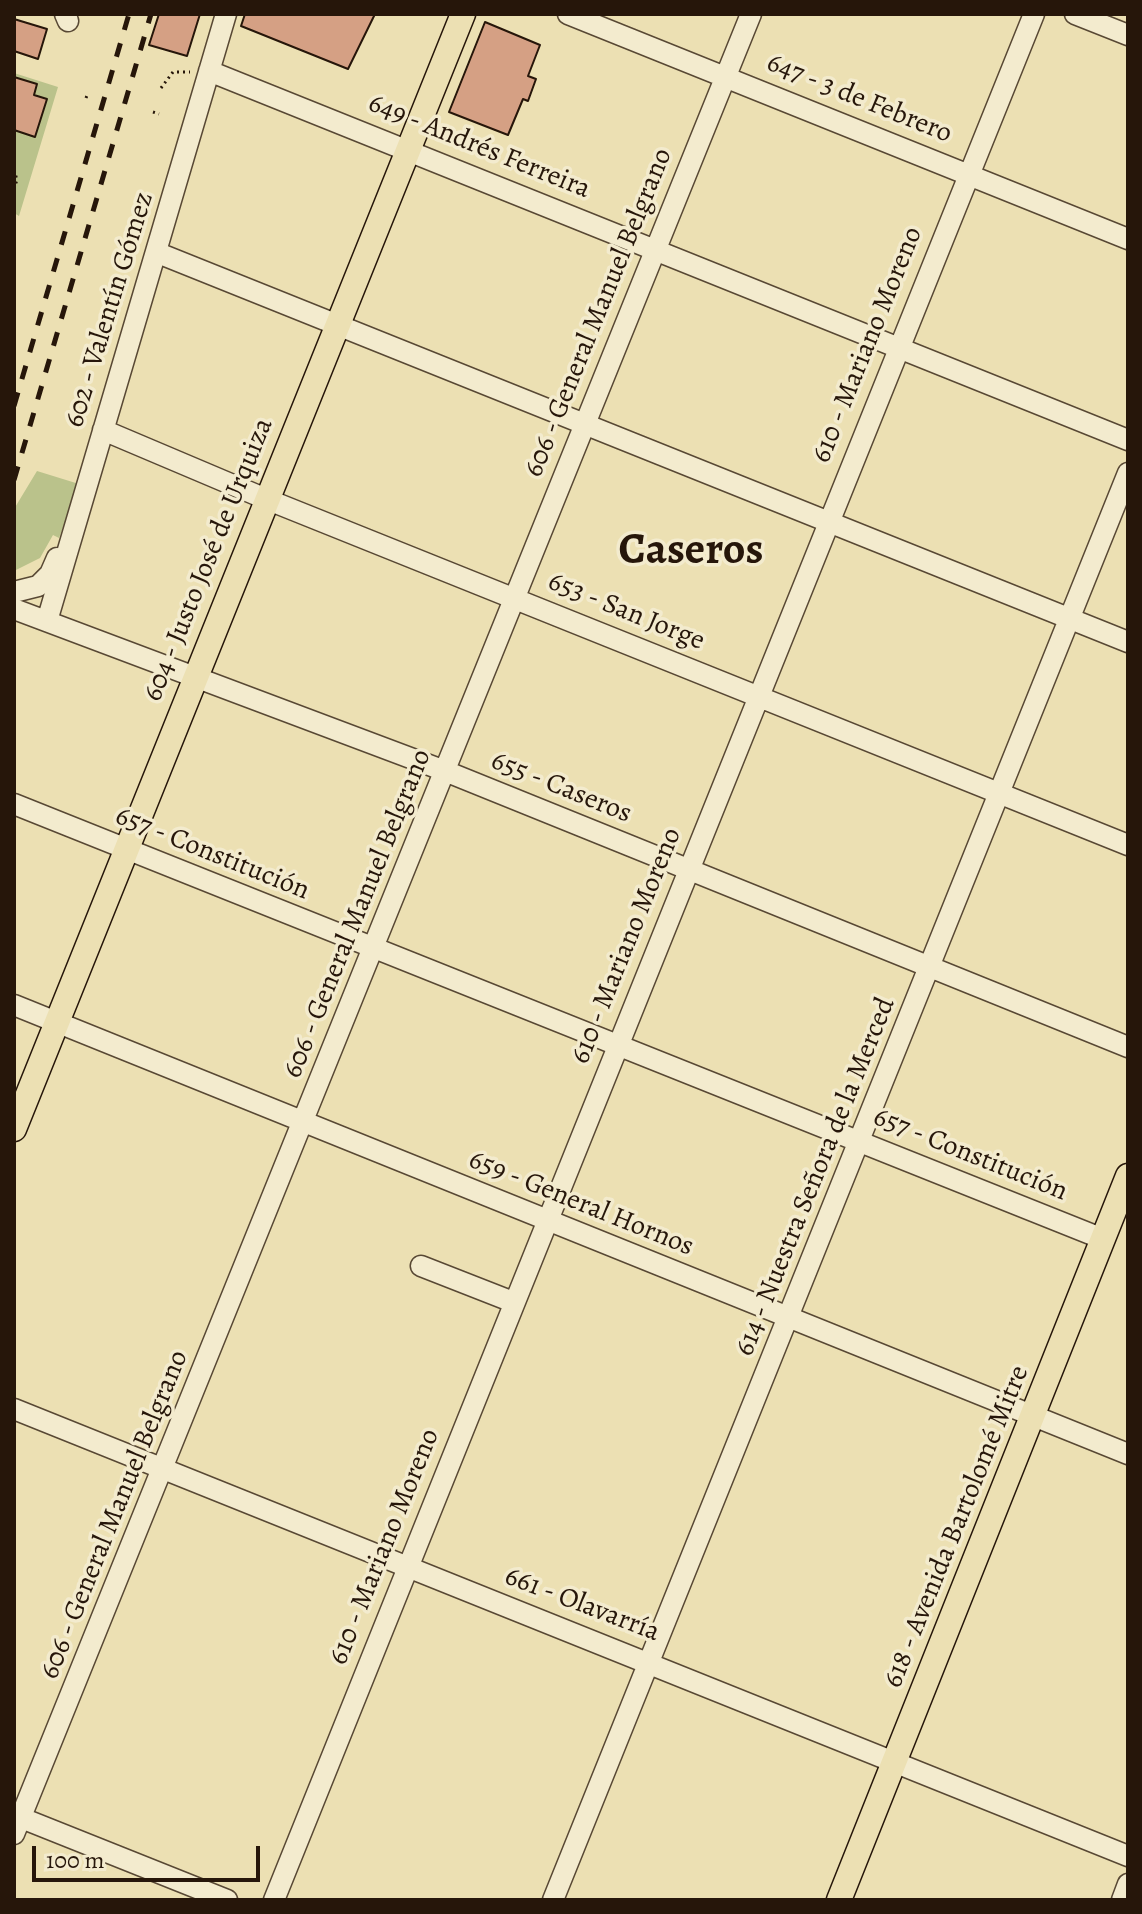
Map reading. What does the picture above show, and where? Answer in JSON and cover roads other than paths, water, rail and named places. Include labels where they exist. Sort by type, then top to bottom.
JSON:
[{"type":"main road","name":"604 - Justo José de Urquiza","points":[[14,1129],[463,14]]},
{"type":"main road","name":"618 - Avenida Bartolomé Mitre","points":[[839,1900],[1128,1176]]},
{"type":"street","name":"602 - Valentín Gómez","points":[[47,621],[226,14]]},
{"type":"street","name":"647 - 3 de Febrero","points":[[568,14],[1128,239]]},
{"type":"street","name":"606 - General Manuel Belgrano","points":[[16,1822],[164,1472],[751,14]]},
{"type":"street","name":"610 - Mariano Moreno","points":[[274,1900],[897,347],[1034,14]]},
{"type":"street","points":[[1075,14],[1128,35]]},
{"type":"street","name":"649 - Andrés Ferreira","points":[[209,71],[656,247],[1128,440]]},
{"type":"street","points":[[158,253],[1128,642]]},
{"type":"street","name":"653 - San Jorge","points":[[103,430],[266,499],[1128,845]]},
{"type":"street","name":"614 - Nuestra Señora de la Merced","points":[[553,1900],[1128,473]]},
{"type":"street","points":[[14,592],[38,586],[45,580],[83,504]]},
{"type":"street","name":"655 - Caseros","points":[[14,609],[445,771],[1128,1047]]},
{"type":"street","name":"657 - Constitución","points":[[14,804],[1103,1239]]},
{"type":"street","name":"659 - General Hornos","points":[[14,1005],[1128,1454]]},
{"type":"street","points":[[421,1266],[513,1302]]},
{"type":"street","name":"661 - Olavarría","points":[[14,1409],[164,1472],[650,1662],[1128,1856]]},
{"type":"street","points":[[16,1822],[227,1900]]},
{"type":"street","points":[[1122,1900],[1128,1884]]},
{"type":"railway","points":[[14,406],[129,14]]},
{"type":"railway","points":[[14,480],[151,14]]},
{"type":"district","name":"Caseros","points":[[691,552]]}]
